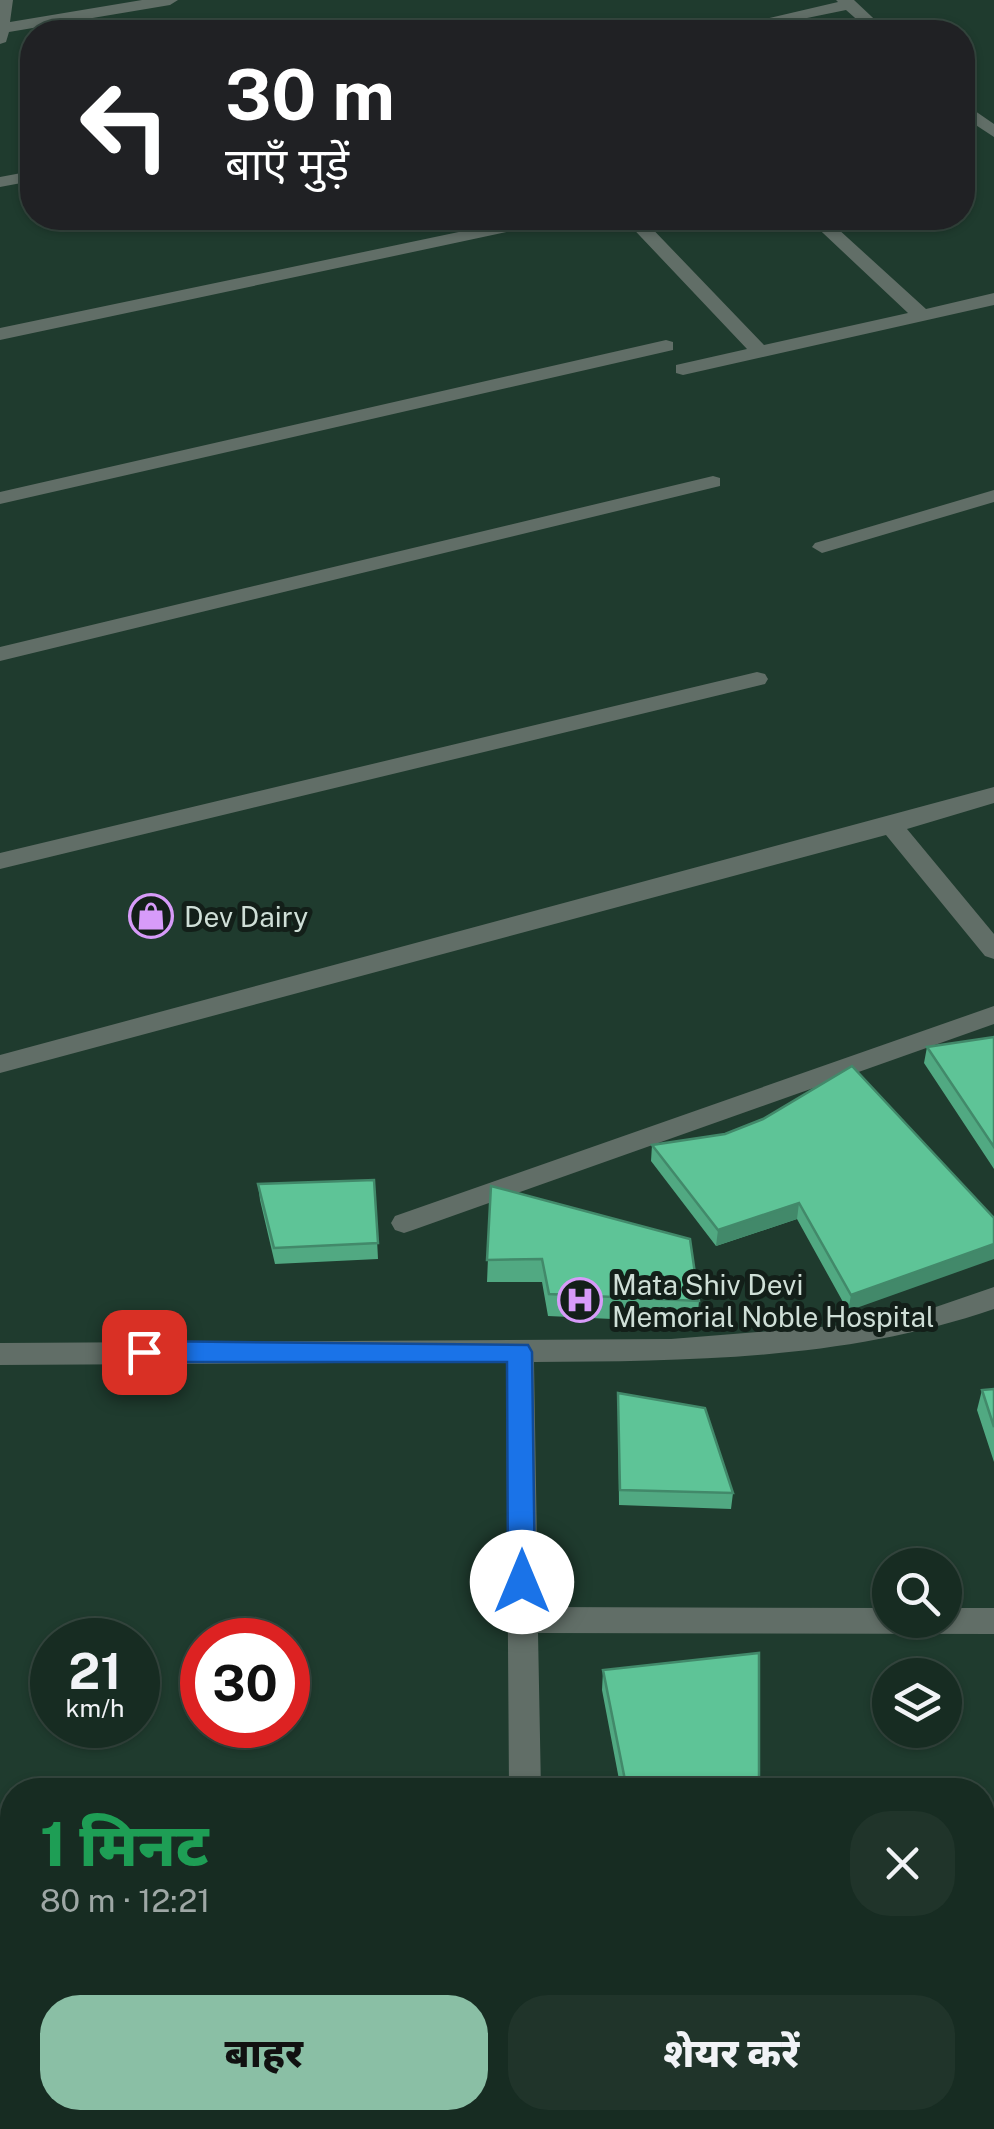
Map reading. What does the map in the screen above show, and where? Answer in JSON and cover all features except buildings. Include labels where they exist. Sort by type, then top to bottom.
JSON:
[{"type":"street","points":[[1,33],[5,0]]},
{"type":"street","points":[[68,20],[170,0]]},
{"type":"street","points":[[769,20],[847,2],[867,20]]},
{"type":"street","points":[[0,334],[492,230]]},
{"type":"street","points":[[643,230],[760,352]]},
{"type":"street","points":[[829,230],[922,316]]},
{"type":"street","points":[[683,369],[994,299]]},
{"type":"street","points":[[0,498],[666,346]]},
{"type":"street","points":[[0,654],[713,482]]},
{"type":"street","points":[[822,547],[994,496]]},
{"type":"street","points":[[0,861],[757,679]]},
{"type":"street","points":[[0,1064],[892,826],[994,795]]},
{"type":"street","points":[[892,826],[994,950]]},
{"type":"street","points":[[404,1224],[994,1015]]},
{"type":"street","points":[[0,1354],[638,1351],[857,1335],[927,1321],[994,1298]]},
{"type":"street","points":[[520,1352],[526,1778]]},
{"type":"street","points":[[522,1620],[994,1621]]},
{"type":"place","name":"Dev Dairy","points":[[151,916]]},
{"type":"place","name":"Mata Shiv Devi Memorial Noble Hospital","points":[[580,1300]]},
{"type":"route","points":[[144,1352],[520,1352],[522,1582]]}]
